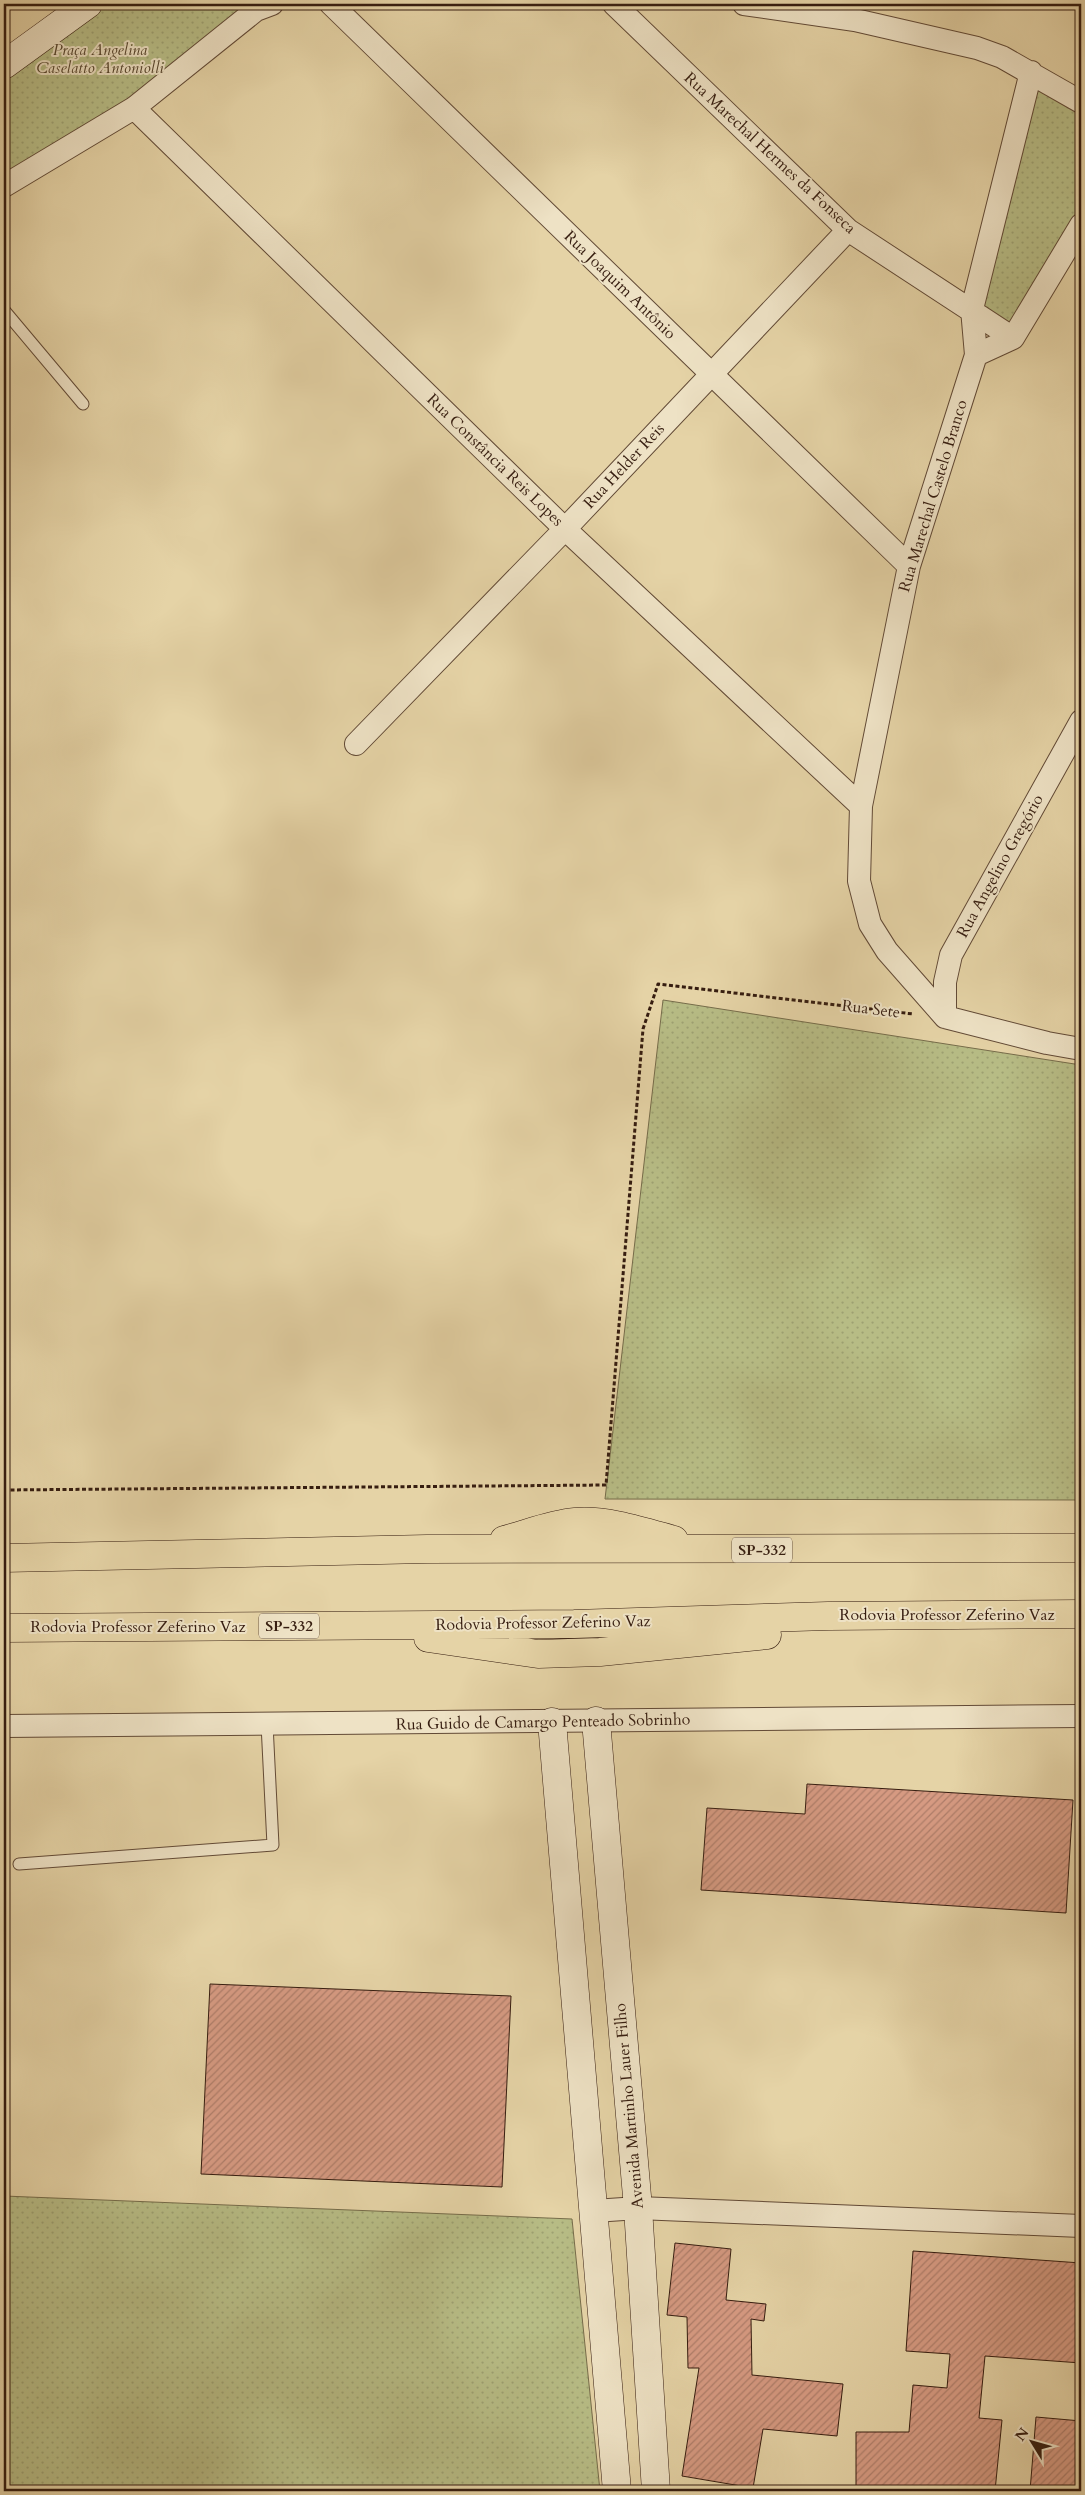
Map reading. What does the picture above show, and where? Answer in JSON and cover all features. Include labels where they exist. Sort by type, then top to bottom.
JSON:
[{"type":"highway","name":"SP-332","points":[[4,1558],[443,1549],[1081,1548]]},
{"type":"highway","name":"Rodovia Professor Zeferino Vaz","points":[[4,1628],[574,1624],[828,1616],[1081,1614]]},
{"type":"street","points":[[4,65],[88,4]]},
{"type":"street","points":[[4,186],[134,108],[256,10],[272,4]]},
{"type":"street","name":"Rua Joaquim Antônio","points":[[331,4],[909,566]]},
{"type":"street","name":"Rua Marechal Hermes da Fonseca","points":[[614,4],[848,230],[972,309],[1013,338]]},
{"type":"street","points":[[744,4],[855,20],[977,48],[1002,57],[1031,72],[1081,102]]},
{"type":"street","name":"Rua Marechal Castelo Branco","points":[[945,1017],[887,951],[870,924],[859,881],[861,806],[909,566],[976,354],[972,309],[1031,72]]},
{"type":"street","name":"Rua Constância Reis Lopes","points":[[134,108],[565,529],[861,806]]},
{"type":"street","points":[[976,354],[1013,338],[1081,225]]},
{"type":"street","name":"Rua Helder Reis","points":[[356,744],[565,529],[848,230]]},
{"type":"street","name":"Rua Angelino Gregório","points":[[945,1017],[945,982],[950,955],[1081,721]]},
{"type":"street","points":[[945,1017],[1047,1043],[1081,1049]]},
{"type":"street","name":"Rua Guido de Camargo Penteado Sobrinho","points":[[4,1726],[1081,1716]]},
{"type":"street","name":"Avenida Martinho Lauer Filho","points":[[596,1721],[638,2208],[656,2491]]},
{"type":"street","points":[[552,1722],[617,2491]]},
{"type":"street","points":[[594,2211],[638,2208],[1081,2226]]},
{"type":"lane","points":[[4,310],[83,404]]},
{"type":"lane","points":[[19,1864],[273,1845],[267,1724]]},
{"type":"path","name":"Rua Sete","points":[[4,1490],[606,1485],[644,1029],[658,984],[945,1017]]},
{"type":"green space","name":"Praça Angelina Caselatto Antoniolli","points":[[90,4],[246,4],[127,102],[4,175],[4,69]]},
{"type":"green space","points":[[1035,84],[1081,110],[1081,216],[1017,330],[978,305]]},
{"type":"green space","points":[[663,1000],[1081,1065],[1081,1500],[605,1499]]},
{"type":"green space","points":[[4,2196],[572,2219],[600,2491],[4,2491]]},
{"type":"building","points":[[807,1784],[1073,1800],[1066,1913],[701,1890],[707,1808],[805,1814]]},
{"type":"building","points":[[210,1984],[511,1996],[502,2187],[201,2174]]},
{"type":"building","points":[[675,2243],[731,2249],[726,2300],[766,2304],[764,2321],[751,2319],[752,2375],[843,2384],[837,2436],[763,2429],[753,2488],[682,2476],[699,2368],[688,2368],[687,2317],[667,2315]]},
{"type":"building","points":[[913,2251],[1081,2263],[1081,2363],[985,2356],[979,2418],[1002,2420],[995,2491],[856,2491],[856,2432],[909,2432],[913,2385],[947,2388],[950,2354],[906,2351]]},
{"type":"building","points":[[1036,2417],[1081,2421],[1081,2491],[1030,2491]]}]
